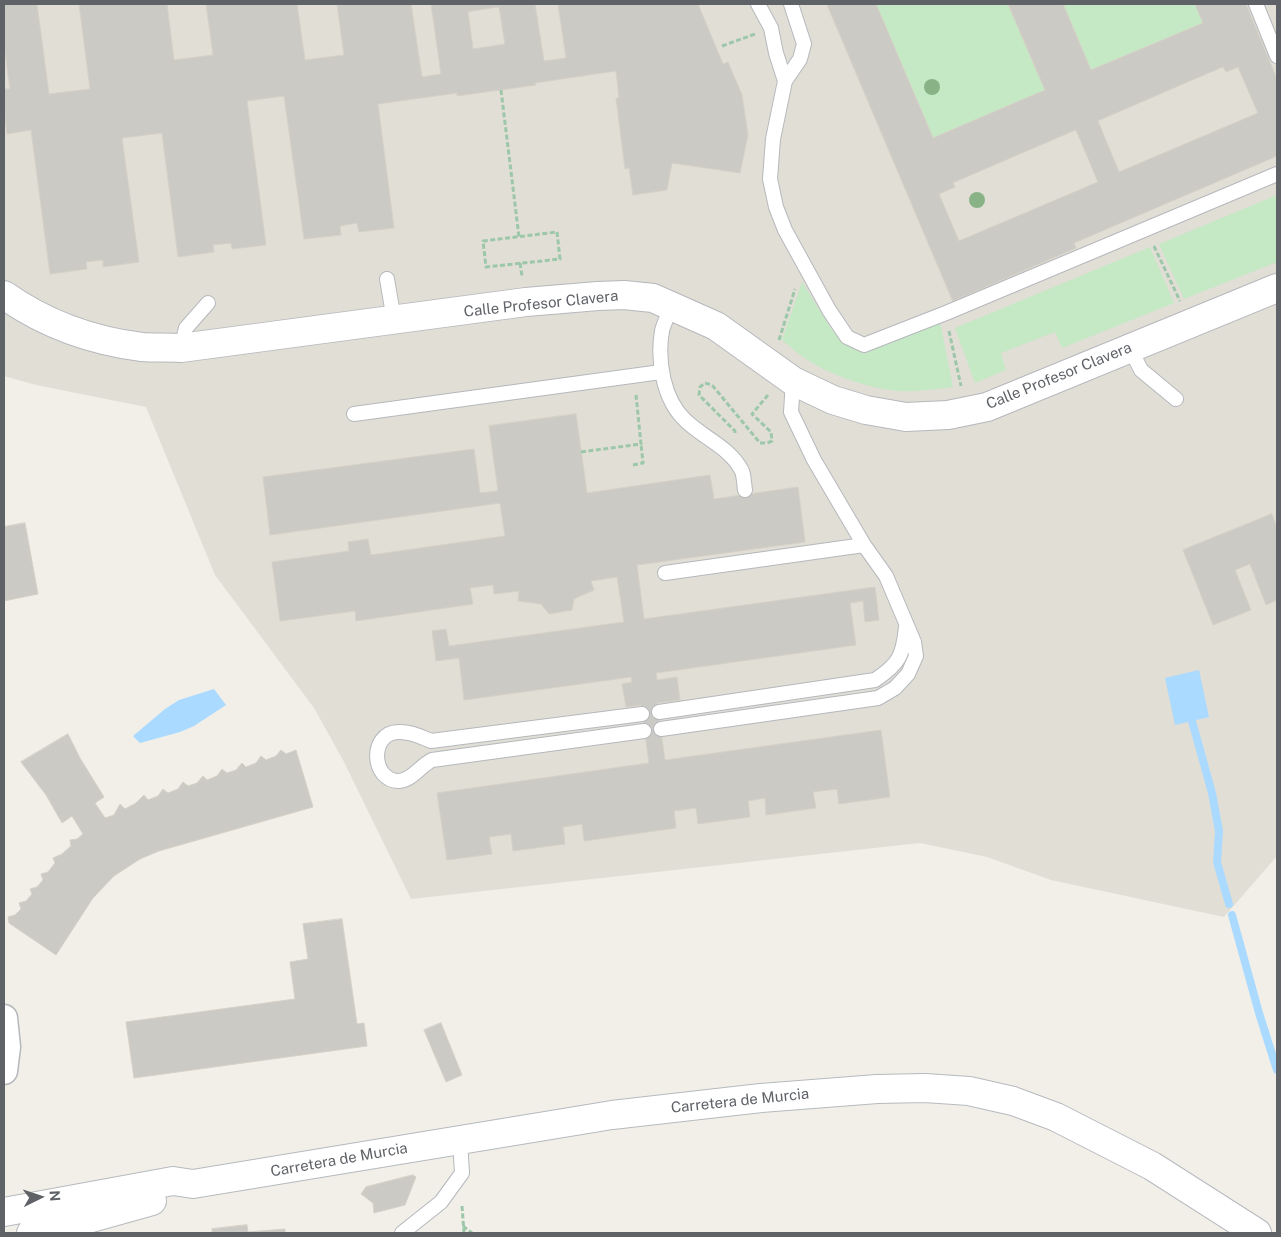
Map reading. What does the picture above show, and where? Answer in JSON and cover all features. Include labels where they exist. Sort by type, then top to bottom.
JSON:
[{"type":"main road","name":"Calle Profesor Clavera","points":[[4,295],[50,322],[77,332],[113,342],[143,347],[181,348],[526,302],[624,295],[653,298],[716,326],[793,380],[833,400],[866,410],[906,417],[948,415],[987,407],[1277,288]]},
{"type":"main road","name":"Carretera de Murcia","points":[[4,1212],[173,1181],[193,1184],[612,1115],[761,1098],[877,1089],[925,1088],[969,1091],[1013,1101],[1056,1117],[1152,1166],[1257,1233]]},
{"type":"main road","name":"Carretera de Murcia","points":[[31,1233],[176,1194],[193,1184]]},
{"type":"street","points":[[4,1018],[7,1046],[4,1071]]},
{"type":"lane","points":[[758,4],[771,28],[776,53],[785,81]]},
{"type":"lane","points":[[791,4],[804,44],[800,60],[785,81],[772,139],[770,179],[779,215],[802,264],[829,310],[848,337],[864,345],[946,313],[1277,174]]},
{"type":"lane","points":[[1256,4],[1271,24],[1277,56]]},
{"type":"lane","points":[[387,279],[394,320]]},
{"type":"lane","points":[[181,348],[186,328],[208,303]]},
{"type":"lane","points":[[672,306],[662,330],[661,372],[675,410],[686,422],[728,453],[742,472],[744,490]]},
{"type":"lane","points":[[1130,348],[1141,370],[1176,399]]},
{"type":"lane","points":[[354,414],[661,372]]},
{"type":"lane","points":[[661,729],[878,698],[896,688],[908,674],[916,656],[914,642],[886,576],[864,545],[814,460],[791,412],[793,380]]},
{"type":"lane","points":[[665,573],[864,545]]},
{"type":"lane","points":[[659,712],[875,680],[890,670],[899,659],[906,626]]},
{"type":"lane","points":[[642,714],[431,741],[412,734],[398,732],[387,734],[379,743],[376,758],[378,768],[388,778],[399,781],[408,779],[423,764],[432,760],[644,731]]},
{"type":"lane","points":[[402,1233],[441,1202],[462,1173],[460,1140]]},
{"type":"path","points":[[722,46],[771,28]]},
{"type":"path","points":[[502,90],[519,237]]},
{"type":"path","points":[[1146,230],[1182,305]]},
{"type":"path","points":[[557,232],[560,259],[486,267],[483,241],[519,237],[557,232]]},
{"type":"path","points":[[520,263],[523,282]]},
{"type":"path","points":[[777,346],[802,264]]},
{"type":"path","points":[[946,313],[962,389]]},
{"type":"path","points":[[734,436],[735,432],[699,394],[700,387],[705,384],[712,385],[760,443],[767,444],[772,440],[771,432],[752,414],[768,395]]},
{"type":"path","points":[[633,465],[643,464],[636,388]]},
{"type":"path","points":[[772,436],[777,434]]},
{"type":"path","points":[[581,452],[641,444]]},
{"type":"path","points":[[462,1226],[472,1233]]},
{"type":"shaded area","points":[[4,4],[1277,4],[1277,856],[1224,917],[1051,880],[987,857],[920,843],[411,899],[344,762],[314,708],[215,575],[146,407],[36,385],[4,376]]},
{"type":"green space","points":[[876,4],[1008,4],[1045,90],[933,138]]},
{"type":"green space","points":[[1063,4],[1195,4],[1203,23],[1091,70]]},
{"type":"green space","points":[[1277,195],[1277,262],[1184,299],[1159,244]]},
{"type":"green space","points":[[1150,247],[1174,303],[1062,348],[1055,332],[1001,353],[1006,370],[975,383],[955,328]]},
{"type":"green space","points":[[802,282],[832,330],[846,343],[940,322],[953,387],[906,391],[876,388],[841,377],[805,359],[782,340]]},
{"type":"water","points":[[1199,670],[1209,717],[1175,725],[1165,678]]},
{"type":"water","points":[[214,689],[226,705],[194,726],[180,732],[140,743],[133,736],[165,709],[179,700]]},
{"type":"building","points":[[4,4],[37,4],[49,94],[90,89],[79,4],[167,4],[174,60],[213,55],[206,4],[297,4],[305,60],[344,55],[337,4],[411,4],[422,77],[441,74],[431,4],[535,4],[544,61],[566,58],[558,4],[698,4],[723,64],[728,62],[742,95],[748,135],[740,173],[672,163],[667,190],[633,195],[629,168],[625,169],[616,98],[619,98],[616,71],[457,96],[457,93],[378,104],[394,228],[359,232],[357,223],[340,226],[341,235],[304,239],[284,96],[247,101],[266,245],[232,249],[231,243],[213,245],[214,252],[178,257],[162,133],[122,138],[139,262],[103,267],[103,260],[86,262],[87,269],[50,274],[31,130],[7,134],[4,89],[10,89],[4,45]],"holes":[[[499,7],[505,44],[473,49],[468,12]]]},
{"type":"building","points":[[827,4],[876,4],[933,138],[1045,90],[1008,4],[1063,4],[1091,70],[1203,23],[1195,4],[1246,4],[1277,79],[1277,156],[1074,243],[1076,248],[953,301]],"holes":[[[1223,67],[1226,72],[1238,67],[1258,113],[1119,172],[1098,121]],[[1076,130],[1098,182],[959,241],[939,194],[955,187],[953,183]]]},
{"type":"building","points":[[576,414],[587,493],[710,475],[714,499],[798,487],[805,542],[637,565],[644,619],[875,587],[879,620],[865,622],[863,601],[850,603],[856,645],[656,673],[657,680],[677,677],[680,700],[657,703],[665,760],[881,730],[890,797],[839,804],[837,789],[813,792],[816,808],[766,815],[765,798],[748,801],[750,817],[698,824],[696,808],[674,811],[676,828],[584,841],[582,824],[563,827],[565,844],[513,851],[511,834],[489,837],[492,854],[447,860],[437,793],[649,763],[641,705],[626,707],[622,684],[632,682],[631,677],[464,700],[459,658],[436,661],[432,631],[446,629],[449,646],[624,622],[617,577],[591,581],[594,590],[574,599],[572,610],[549,614],[541,604],[518,601],[519,591],[494,594],[493,585],[470,588],[473,604],[356,621],[355,611],[280,621],[272,562],[349,551],[348,542],[368,539],[371,555],[505,536],[500,503],[270,535],[263,477],[474,449],[480,493],[498,491],[489,426]]},
{"type":"building","points":[[1272,514],[1277,528],[1277,600],[1266,605],[1250,564],[1235,570],[1251,610],[1213,625],[1183,550]]},
{"type":"building","points":[[25,523],[38,594],[4,601],[4,527]]},
{"type":"building","points":[[68,734],[104,797],[95,803],[105,818],[114,815],[120,804],[125,809],[136,803],[144,795],[148,800],[158,796],[163,789],[168,793],[178,789],[183,782],[188,786],[197,783],[203,776],[207,780],[217,776],[222,769],[227,773],[236,770],[242,763],[246,767],[256,763],[261,756],[266,760],[276,756],[281,750],[286,754],[296,750],[313,807],[159,851],[140,859],[114,876],[93,898],[56,955],[9,923],[8,917],[15,915],[21,909],[19,903],[26,901],[32,894],[30,889],[37,887],[43,880],[41,874],[48,872],[55,863],[53,858],[62,854],[71,846],[70,840],[77,839],[83,834],[72,816],[62,823],[46,795],[21,762]]},
{"type":"building","points":[[342,919],[357,1024],[364,1023],[367,1046],[134,1078],[126,1022],[295,999],[290,962],[308,959],[303,924]]},
{"type":"building","points":[[441,1023],[462,1075],[446,1082],[424,1030]]},
{"type":"building","points":[[413,1175],[416,1177],[405,1205],[374,1213],[373,1203],[361,1194],[366,1187]]},
{"type":"building","points":[[247,1225],[248,1232],[285,1229],[285,1233],[212,1233],[212,1229]]},
{"type":"waterway","points":[[1192,721],[1212,793],[1219,831],[1217,862],[1229,904]]},
{"type":"waterway","points":[[1232,915],[1277,1070]]}]
